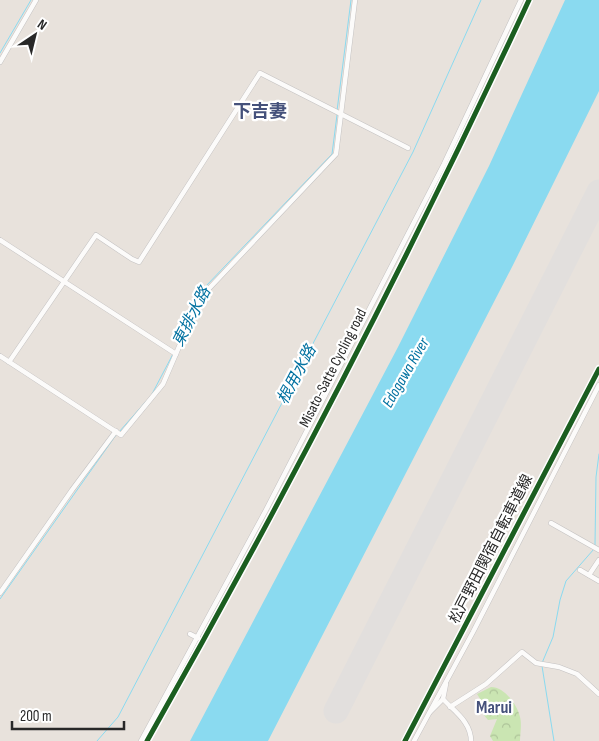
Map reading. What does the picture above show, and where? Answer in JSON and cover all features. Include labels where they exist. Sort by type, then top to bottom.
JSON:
[{"type":"street","points":[[0,62],[36,0]]},
{"type":"street","points":[[0,593],[72,490],[117,433],[160,388],[200,298],[208,287],[336,154],[355,0]]},
{"type":"street","points":[[141,741],[198,638],[448,155],[521,0]]},
{"type":"street","points":[[9,362],[96,236],[132,260],[139,262],[260,73],[408,148]]},
{"type":"street","points":[[0,240],[176,354]]},
{"type":"street","points":[[0,356],[117,433]]},
{"type":"street","points":[[414,741],[599,385]]},
{"type":"street","points":[[551,523],[599,550]]},
{"type":"street","points":[[589,575],[599,560]]},
{"type":"street","points":[[580,570],[599,581]]},
{"type":"street","points":[[190,634],[198,638]]},
{"type":"street","points":[[450,707],[486,684],[522,652],[536,663],[577,674],[584,678],[599,694]]},
{"type":"street","points":[[429,712],[443,699],[446,682]]},
{"type":"street","points":[[443,699],[470,728],[472,741]]},
{"type":"green space","points":[[491,687],[505,693],[516,707],[521,720],[520,741],[493,741],[490,736],[497,719],[488,720],[482,713],[484,705],[477,694]]},
{"type":"water","name":"Edogawa River","points":[[565,0],[599,0],[599,91],[513,265],[268,741],[190,741],[398,347],[489,166]]},
{"type":"waterway","points":[[0,53],[31,0]]},
{"type":"waterway","name":"東排水路","points":[[337,111],[351,0]]},
{"type":"waterway","name":"根用水路","points":[[97,741],[118,717],[413,152],[481,0]]},
{"type":"waterway","name":"東排水路","points":[[191,314],[198,296],[206,286],[332,154],[337,115]]},
{"type":"waterway","name":"東排水路","points":[[152,394],[173,354]]},
{"type":"waterway","name":"東排水路","points":[[119,432],[148,399]]},
{"type":"waterway","name":"東排水路","points":[[0,599],[116,435]]},
{"type":"waterway","points":[[595,545],[596,477],[599,454]]},
{"type":"waterway","points":[[542,663],[553,637],[560,600],[566,581],[594,549]]},
{"type":"waterway","points":[[542,666],[554,741]]},
{"type":"runway","points":[[336,711],[599,192]]},
{"type":"cycle path","name":"Misato-Satte Cycling road","points":[[147,741],[248,559],[346,374],[485,94],[529,0]]},
{"type":"cycle path","name":"松戸野田関宿自転車道線","points":[[405,741],[599,369]]},
{"type":"district","name":"下吉妻","points":[[260,111]]},
{"type":"district","name":"Marui","points":[[494,707]]}]
